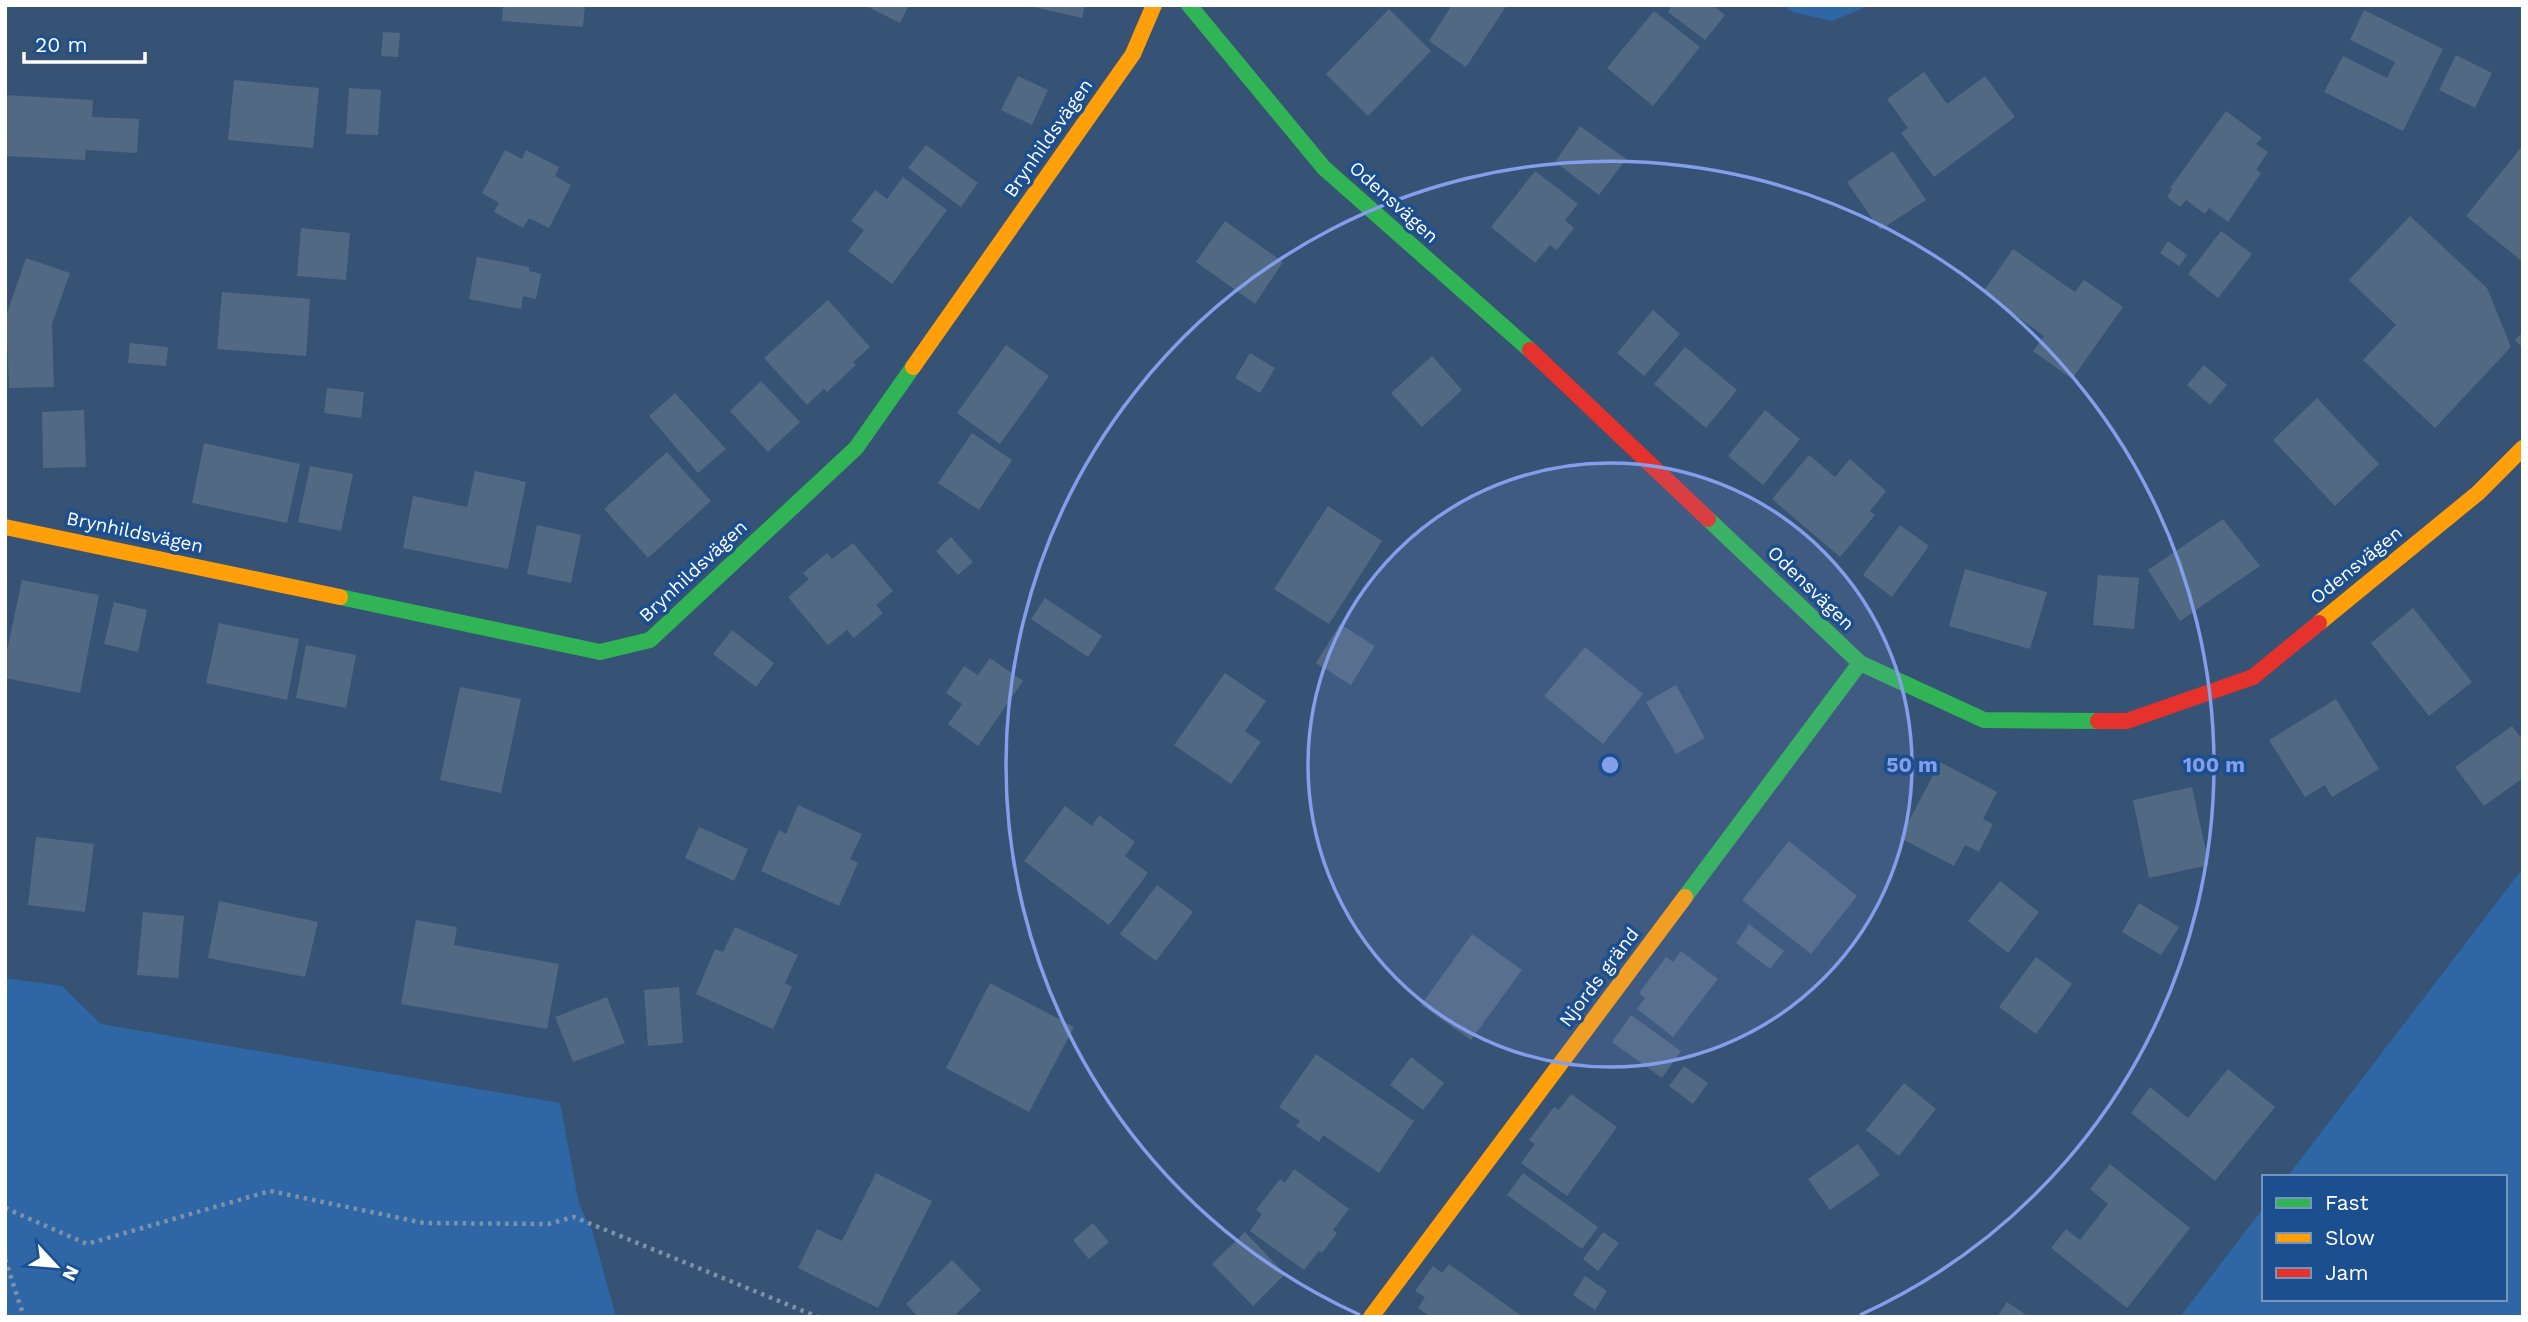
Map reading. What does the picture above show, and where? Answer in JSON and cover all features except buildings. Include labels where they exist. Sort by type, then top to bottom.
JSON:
[{"type":"street","name":"Brynhildsvägen","points":[[5,527],[600,652],[650,640],[856,448],[1133,54],[1154,5]]},
{"type":"street","name":"Odensvägen","points":[[1189,5],[1324,168],[1540,359],[1860,663],[1984,720],[2127,721],[2253,677],[2478,493],[2523,448]]},
{"type":"street","name":"Njords gränd","points":[[1371,1317],[1860,663]]},
{"type":"path","points":[[5,1208],[87,1244],[270,1191],[424,1223],[548,1224],[574,1217],[818,1317]]},
{"type":"path","points":[[5,1259],[24,1317]]},
{"type":"shaded area","points":[[1782,5],[1871,5],[1832,21],[1793,12]]},
{"type":"shaded area","points":[[2523,868],[2523,1317],[2180,1317],[2262,1210],[2262,1301],[2507,1301],[2507,1175],[2289,1175]]},
{"type":"shaded area","points":[[5,978],[62,986],[101,1024],[560,1103],[579,1204],[592,1230],[616,1317],[5,1317]]},
{"type":"traffic: fast","points":[[1189,5],[1324,168],[1530,350]]},
{"type":"traffic: fast","points":[[340,597],[600,652],[650,640],[856,448],[913,367]]},
{"type":"traffic: fast","points":[[1708,519],[1860,663],[1984,720],[2098,721]]},
{"type":"traffic: fast","points":[[1685,897],[1860,663]]},
{"type":"traffic: slow","points":[[913,367],[1133,54],[1154,5]]},
{"type":"traffic: slow","points":[[2319,623],[2478,493],[2523,448]]},
{"type":"traffic: slow","points":[[5,527],[340,597]]},
{"type":"traffic: slow","points":[[1371,1317],[1685,897]]},
{"type":"traffic: jam","points":[[1530,350],[1708,519]]},
{"type":"traffic: jam","points":[[2098,721],[2127,721],[2253,677],[2319,623]]}]
